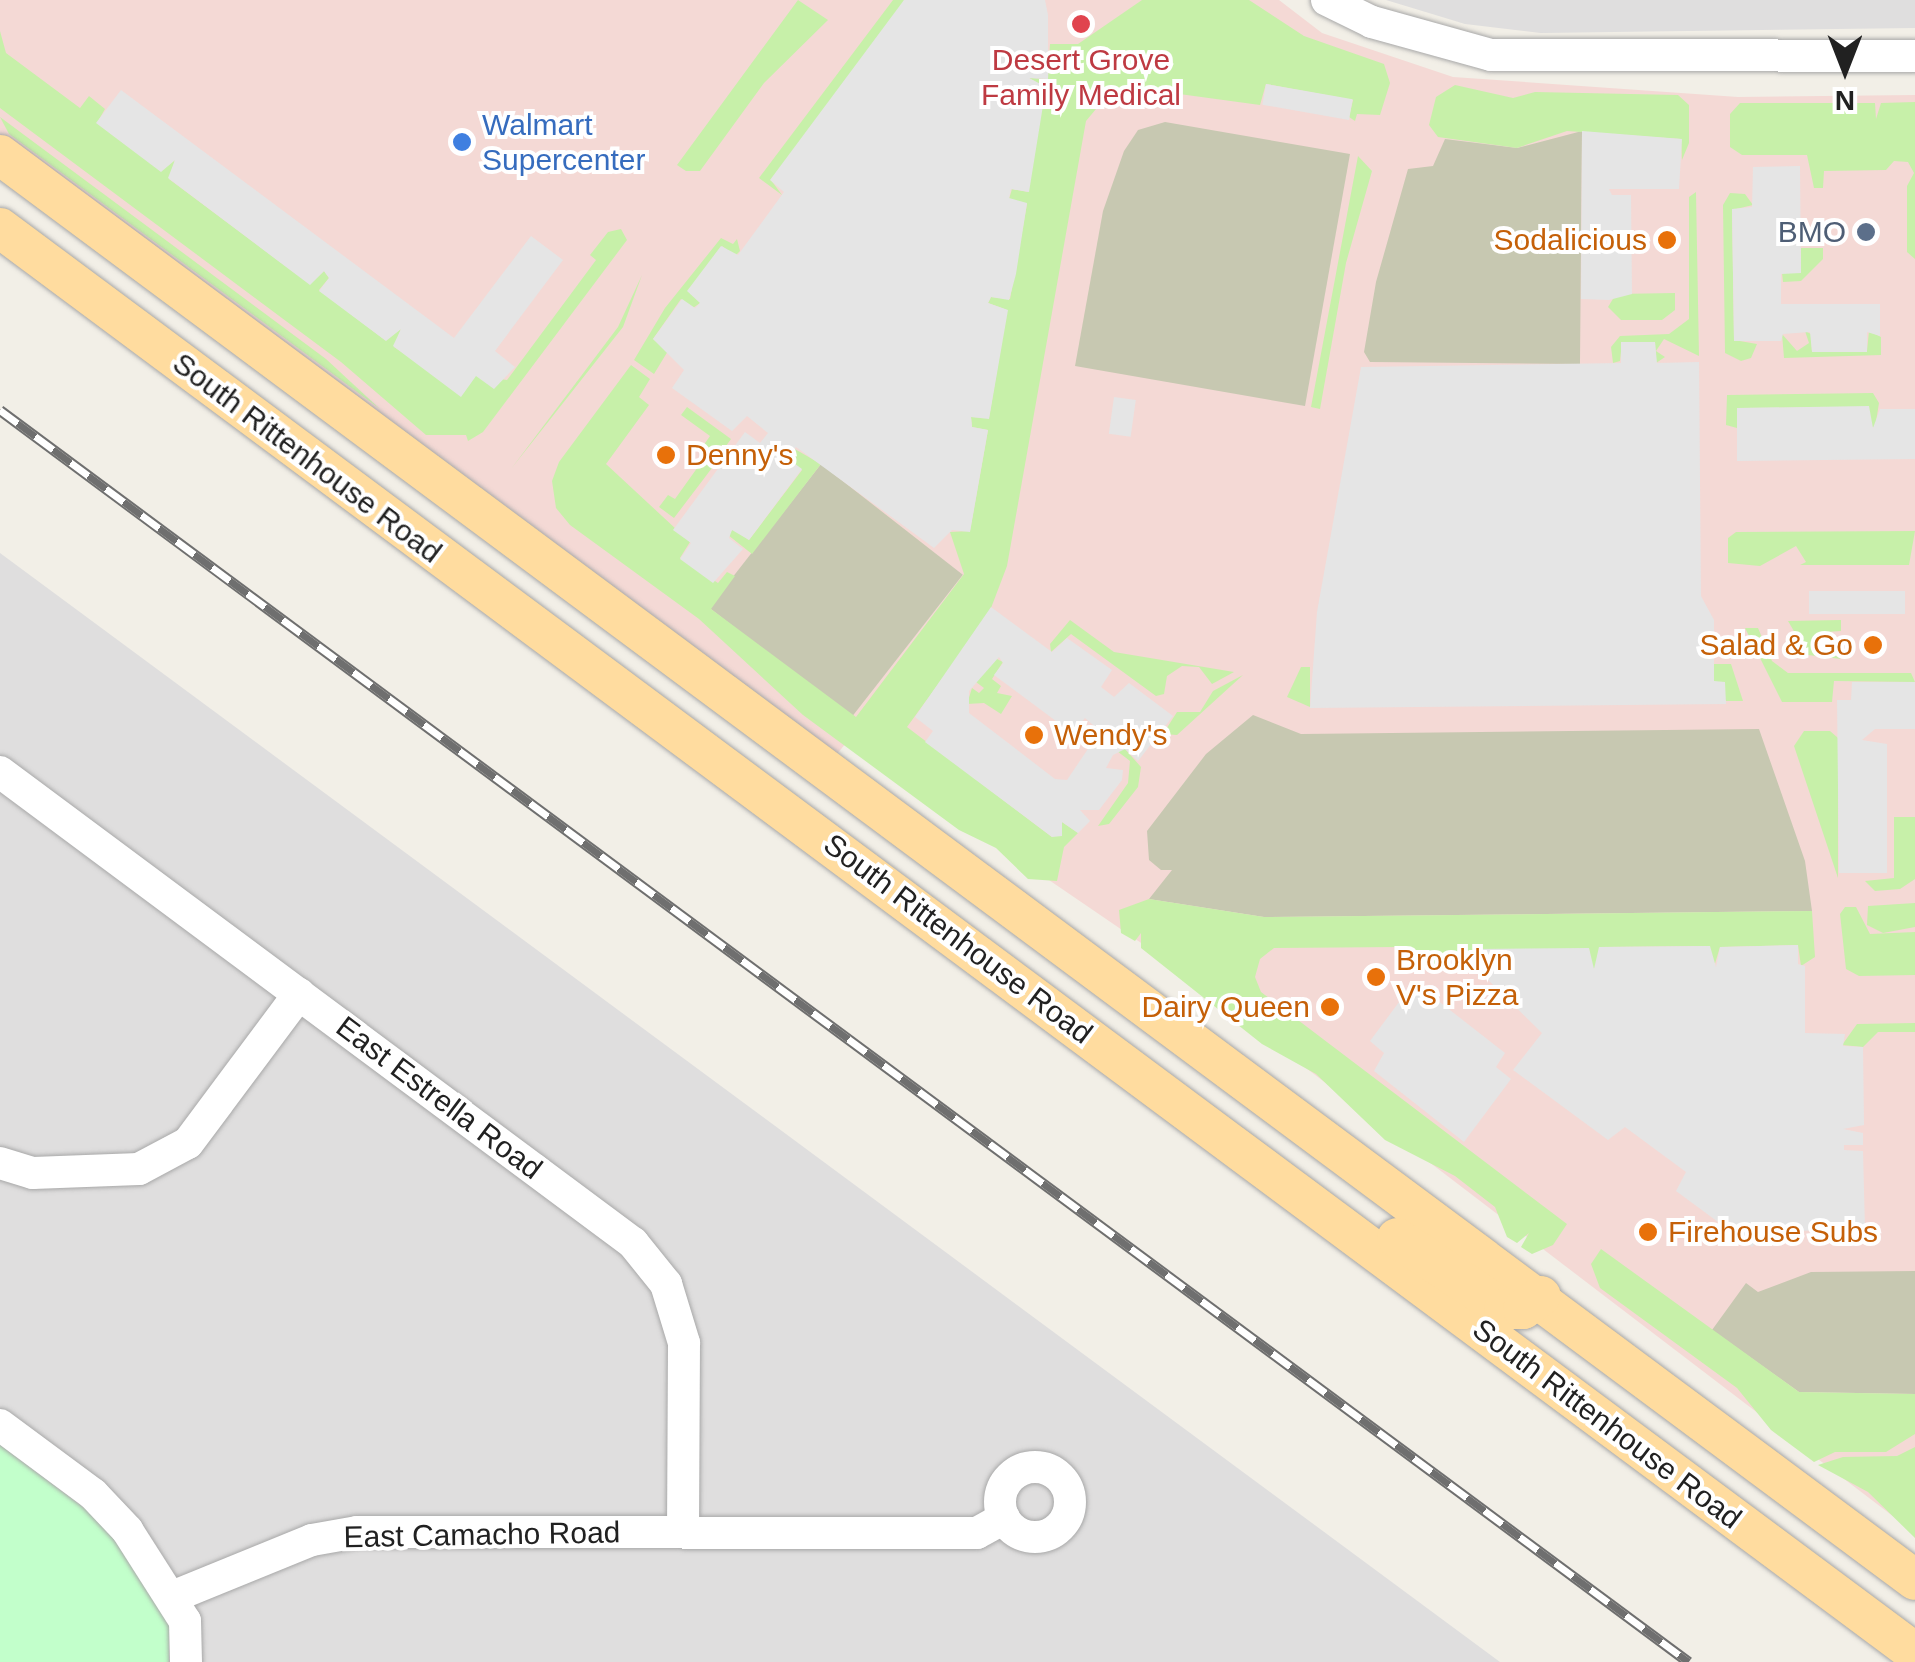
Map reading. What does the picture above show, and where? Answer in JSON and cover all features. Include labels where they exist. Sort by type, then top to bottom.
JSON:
[{"type":"main road","name":"South Rittenhouse Road","points":[[0,155],[1912,1575]]},
{"type":"main road","name":"South Rittenhouse Road","points":[[0,228],[1915,1653]]},
{"type":"main road","points":[[943,927],[981,926],[1024,954],[1037,954],[1054,936]]},
{"type":"main road","points":[[1332,1218],[1412,1245],[1504,1309],[1523,1308],[1540,1296]]},
{"type":"street","points":[[1327,0],[1372,22],[1490,55],[1915,56]]},
{"type":"street","name":"East Estrella Road","points":[[0,772],[633,1242],[666,1284],[684,1343],[683,1532]]},
{"type":"street","points":[[0,1163],[33,1173],[139,1168],[188,1143],[299,994]]},
{"type":"street","points":[[0,1425],[93,1494],[127,1530],[185,1621],[186,1662]]},
{"type":"street","name":"East Camacho Road","points":[[172,1597],[312,1540],[357,1532],[977,1533],[1004,1518]]},
{"type":"shaded area","points":[[0,0],[1279,0],[1322,33],[1453,77],[1738,97],[1915,95],[1915,1533],[1150,949],[847,742],[825,768],[0,155]]},
{"type":"shaded area","points":[[904,0],[1045,0],[1048,15],[1048,79],[1029,78],[1046,87],[1029,192],[1011,189],[1009,198],[1027,203],[1016,274],[1009,300],[991,297],[988,303],[1008,310],[989,419],[971,417],[972,427],[988,430],[970,532],[952,530],[934,548],[796,447],[787,458],[802,469],[749,540],[732,530],[729,538],[743,549],[713,583],[680,559],[691,543],[673,530],[745,432],[760,443],[768,433],[747,416],[732,431],[672,388],[684,370],[653,339],[682,299],[695,308],[700,303],[687,291],[721,246],[738,255],[784,192],[770,180]]},
{"type":"shaded area","points":[[1386,0],[1915,0],[1915,28],[1541,33],[1465,24]]},
{"type":"shaded area","points":[[1266,84],[1353,99],[1349,120],[1262,105]]},
{"type":"shaded area","points":[[121,90],[454,338],[531,236],[563,260],[495,351],[515,367],[494,389],[476,376],[461,397],[393,346],[401,329],[386,341],[319,291],[329,278],[324,271],[310,285],[168,178],[175,160],[161,172],[96,123]]},
{"type":"shaded area","points":[[1165,122],[1350,154],[1305,406],[1075,366],[1103,211],[1124,151],[1138,130]]},
{"type":"shaded area","points":[[1582,131],[1580,364],[1370,362],[1364,352],[1376,282],[1408,169],[1433,166],[1445,139],[1517,148]]},
{"type":"shaded area","points":[[1582,131],[1682,139],[1679,189],[1609,189],[1612,195],[1631,195],[1632,294],[1609,300],[1581,299]]},
{"type":"shaded area","points":[[1800,166],[1801,273],[1781,274],[1781,304],[1880,304],[1880,336],[1867,332],[1867,352],[1812,352],[1810,332],[1783,334],[1781,341],[1734,341],[1732,209],[1752,207],[1753,167]]},
{"type":"shaded area","points":[[1621,342],[1655,342],[1657,363],[1699,362],[1701,596],[1714,620],[1714,681],[1725,682],[1726,704],[1310,708],[1317,612],[1361,367],[1621,363]]},
{"type":"shaded area","points":[[1114,397],[1136,400],[1131,437],[1109,434]]},
{"type":"shaded area","points":[[1869,406],[1873,428],[1880,409],[1915,409],[1915,459],[1737,461],[1737,408]]},
{"type":"shaded area","points":[[821,464],[963,575],[851,718],[709,607]]},
{"type":"shaded area","points":[[0,553],[1500,1662],[0,1662]]},
{"type":"shaded area","points":[[1809,591],[1905,591],[1905,614],[1809,614]]},
{"type":"shaded area","points":[[991,607],[1052,652],[1067,638],[1112,670],[1101,687],[1114,697],[1129,683],[1173,716],[1138,761],[1125,749],[1113,755],[1106,768],[1123,770],[1122,780],[1099,810],[1080,810],[1090,821],[1078,833],[1062,822],[1062,836],[1052,837],[925,742],[933,731],[915,717]],"holes":[[[999,657],[1003,663],[994,675],[1072,733],[1085,718],[1100,731],[1067,780],[1055,779],[969,713],[969,691]]]},
{"type":"shaded area","points":[[1852,682],[1915,682],[1915,729],[1875,729],[1862,740],[1887,744],[1887,873],[1839,873],[1837,700],[1851,700]]},
{"type":"shaded area","points":[[1253,715],[1301,734],[1759,729],[1805,861],[1812,911],[1264,917],[1149,899],[1172,870],[1161,870],[1149,860],[1147,831],[1206,754]]},
{"type":"shaded area","points":[[1798,945],[1798,964],[1805,966],[1805,1033],[1845,1034],[1843,1046],[1863,1047],[1864,1125],[1843,1129],[1863,1133],[1863,1145],[1844,1145],[1844,1150],[1863,1151],[1865,1229],[1765,1232],[1752,1247],[1676,1191],[1686,1172],[1625,1127],[1608,1140],[1513,1070],[1542,1033],[1478,970],[1478,949],[1589,948],[1594,969],[1599,947],[1710,946],[1716,967],[1720,947]]},
{"type":"shaded area","points":[[1414,982],[1505,1053],[1496,1067],[1511,1079],[1464,1142],[1374,1071],[1384,1053],[1370,1041]]},
{"type":"shaded area","points":[[1915,1271],[1915,1394],[1799,1392],[1712,1330],[1746,1283],[1758,1292],[1811,1272]]},
{"type":"green space","points":[[798,0],[828,20],[764,83],[700,171],[686,171],[677,165]]},
{"type":"green space","points":[[893,0],[904,0],[899,13],[771,180],[782,195],[759,178]]},
{"type":"green space","points":[[1142,0],[1249,0],[1304,36],[1384,64],[1390,83],[1380,115],[1357,114],[1355,121],[1349,117],[1353,100],[1266,84],[1260,105],[1128,87],[1106,97],[1086,121],[1007,566],[988,616],[907,727],[1052,837],[1062,822],[1078,833],[1064,847],[1057,881],[1028,879],[996,848],[959,830],[803,715],[699,619],[570,525],[556,508],[552,481],[559,462],[631,365],[650,379],[639,397],[649,405],[606,464],[690,542],[680,558],[718,583],[727,572],[735,576],[711,609],[856,717],[964,574],[950,532],[970,531],[988,430],[972,427],[971,417],[989,418],[1007,310],[988,303],[991,297],[1010,299],[1027,204],[1009,199],[1012,189],[1028,192],[1034,156],[1045,87],[1029,78],[1048,79],[1050,44],[1078,44]]},
{"type":"green space","points":[[0,31],[6,53],[80,108],[89,96],[105,109],[97,123],[161,171],[175,160],[169,179],[280,262],[310,284],[324,271],[329,278],[319,290],[385,340],[401,329],[394,347],[429,369],[507,380],[596,260],[590,255],[608,232],[621,229],[627,240],[483,432],[468,441],[466,435],[426,435],[341,362],[0,108]]},
{"type":"green space","points":[[1455,85],[1513,98],[1535,92],[1678,95],[1689,105],[1689,143],[1682,160],[1681,139],[1567,131],[1517,148],[1438,137],[1429,125],[1436,97]]},
{"type":"green space","points":[[1915,102],[1915,259],[1907,252],[1907,186],[1914,173],[1908,162],[1894,161],[1886,170],[1824,171],[1823,188],[1814,188],[1807,155],[1742,155],[1730,147],[1730,114],[1740,103],[1875,103],[1876,119],[1881,103]]},
{"type":"green space","points":[[0,117],[326,359],[380,409],[9,134]]},
{"type":"green space","points":[[1358,156],[1372,171],[1346,263],[1320,409],[1311,407]]},
{"type":"green space","points":[[1696,192],[1699,356],[1664,339],[1656,351],[1665,357],[1656,363],[1655,342],[1622,342],[1620,361],[1613,363],[1611,347],[1620,336],[1669,334],[1689,319],[1689,197]]},
{"type":"green space","points":[[1730,193],[1745,194],[1753,205],[1732,210],[1734,340],[1757,344],[1751,358],[1741,361],[1725,353],[1723,205]]},
{"type":"green space","points":[[721,238],[733,244],[737,239],[740,251],[735,256],[722,246],[700,303],[693,308],[681,299],[653,339],[668,351],[654,374],[634,360],[665,308]]},
{"type":"green space","points":[[1801,248],[1823,248],[1823,259],[1801,281],[1783,282],[1782,273],[1801,273]]},
{"type":"green space","points":[[642,275],[623,327],[511,469],[618,327]]},
{"type":"green space","points":[[1675,293],[1675,310],[1662,320],[1621,320],[1608,307],[1616,294]]},
{"type":"green space","points":[[1805,331],[1811,334],[1812,352],[1867,351],[1869,331],[1881,337],[1881,355],[1784,358],[1782,334],[1797,351],[1809,343]]},
{"type":"green space","points":[[1873,393],[1879,403],[1875,428],[1869,426],[1869,407],[1738,408],[1737,428],[1726,425],[1727,395]]},
{"type":"green space","points":[[687,407],[731,439],[716,460],[703,446],[710,436],[681,415]]},
{"type":"green space","points":[[793,448],[821,464],[752,554],[728,535],[733,529],[749,540],[802,470],[787,458]]},
{"type":"green space","points":[[705,457],[715,464],[674,518],[659,507],[668,495],[675,499]]},
{"type":"green space","points":[[1915,531],[1909,565],[1800,565],[1806,562],[1796,546],[1760,566],[1728,563],[1728,538],[1736,532]]},
{"type":"green space","points":[[1070,620],[1114,652],[1234,672],[1212,684],[1199,667],[1182,666],[1167,676],[1164,694],[1156,696],[1071,634],[1051,652],[1050,644]]},
{"type":"green space","points":[[1841,620],[1841,631],[1826,632],[1826,650],[1841,659],[1808,655],[1788,621]]},
{"type":"green space","points":[[1745,628],[1758,628],[1772,661],[1788,673],[1911,673],[1915,682],[1834,681],[1832,702],[1782,702]]},
{"type":"green space","points":[[995,658],[1003,662],[992,679],[1001,686],[997,693],[1012,696],[1001,714],[984,703],[967,704],[972,688],[979,693],[984,688],[976,682]]},
{"type":"green space","points":[[1714,664],[1731,664],[1743,701],[1726,701],[1714,682]]},
{"type":"green space","points":[[1301,667],[1310,667],[1310,707],[1287,697]]},
{"type":"green space","points":[[1243,675],[1177,735],[1163,734],[1177,712],[1200,712],[1213,691]]},
{"type":"green space","points":[[1804,731],[1830,731],[1838,738],[1838,878],[1794,746]]},
{"type":"green space","points":[[1125,749],[1141,767],[1138,787],[1109,824],[1098,826],[1128,783],[1130,761],[1117,751]]},
{"type":"green space","points":[[1894,817],[1915,817],[1915,879],[1900,889],[1875,891],[1865,881],[1894,878]]},
{"type":"green space","points":[[1149,899],[1264,917],[1812,911],[1815,957],[1801,966],[1798,945],[1720,947],[1714,967],[1709,946],[1599,947],[1598,967],[1592,969],[1589,949],[1479,949],[1477,971],[1466,956],[1438,962],[1440,971],[1400,947],[1274,948],[1260,959],[1255,977],[1261,992],[1567,1224],[1553,1245],[1532,1254],[1521,1247],[1529,1233],[1517,1243],[1507,1237],[1495,1207],[1455,1176],[1385,1140],[1316,1074],[1262,1044],[1141,948],[1141,933],[1135,941],[1121,933],[1119,910]]},
{"type":"green space","points":[[1915,903],[1915,927],[1883,933],[1867,925],[1868,906]]},
{"type":"green space","points":[[1845,907],[1856,907],[1870,934],[1915,932],[1915,975],[1859,976],[1846,969],[1840,914]]},
{"type":"green space","points":[[1915,1023],[1915,1032],[1878,1032],[1863,1047],[1842,1045],[1857,1024]]},
{"type":"green space","points":[[1601,1249],[1799,1392],[1915,1394],[1915,1434],[1886,1452],[1835,1452],[1814,1462],[1771,1430],[1737,1388],[1600,1288],[1591,1264]]},
{"type":"green space","points":[[0,1445],[92,1514],[123,1548],[169,1626],[169,1662],[0,1662]]},
{"type":"green space","points":[[1915,1447],[1915,1538],[1868,1492],[1818,1465],[1843,1457],[1897,1456]]},
{"type":"railway","points":[[0,410],[1689,1662]]},
{"type":"place","name":"Desert Grove Family Medical","points":[[1081,24]]},
{"type":"place","name":"Walmart Supercenter","points":[[462,142]]},
{"type":"place","name":"BMO","points":[[1866,232]]},
{"type":"place","name":"Sodalicious","points":[[1667,240]]},
{"type":"place","name":"Denny's","points":[[666,455]]},
{"type":"place","name":"Salad & Go","points":[[1873,645]]},
{"type":"place","name":"Wendy's","points":[[1034,735]]},
{"type":"place","name":"Brooklyn V's Pizza","points":[[1376,977]]},
{"type":"place","name":"Dairy Queen","points":[[1330,1007]]},
{"type":"place","name":"Firehouse Subs","points":[[1648,1232]]}]
